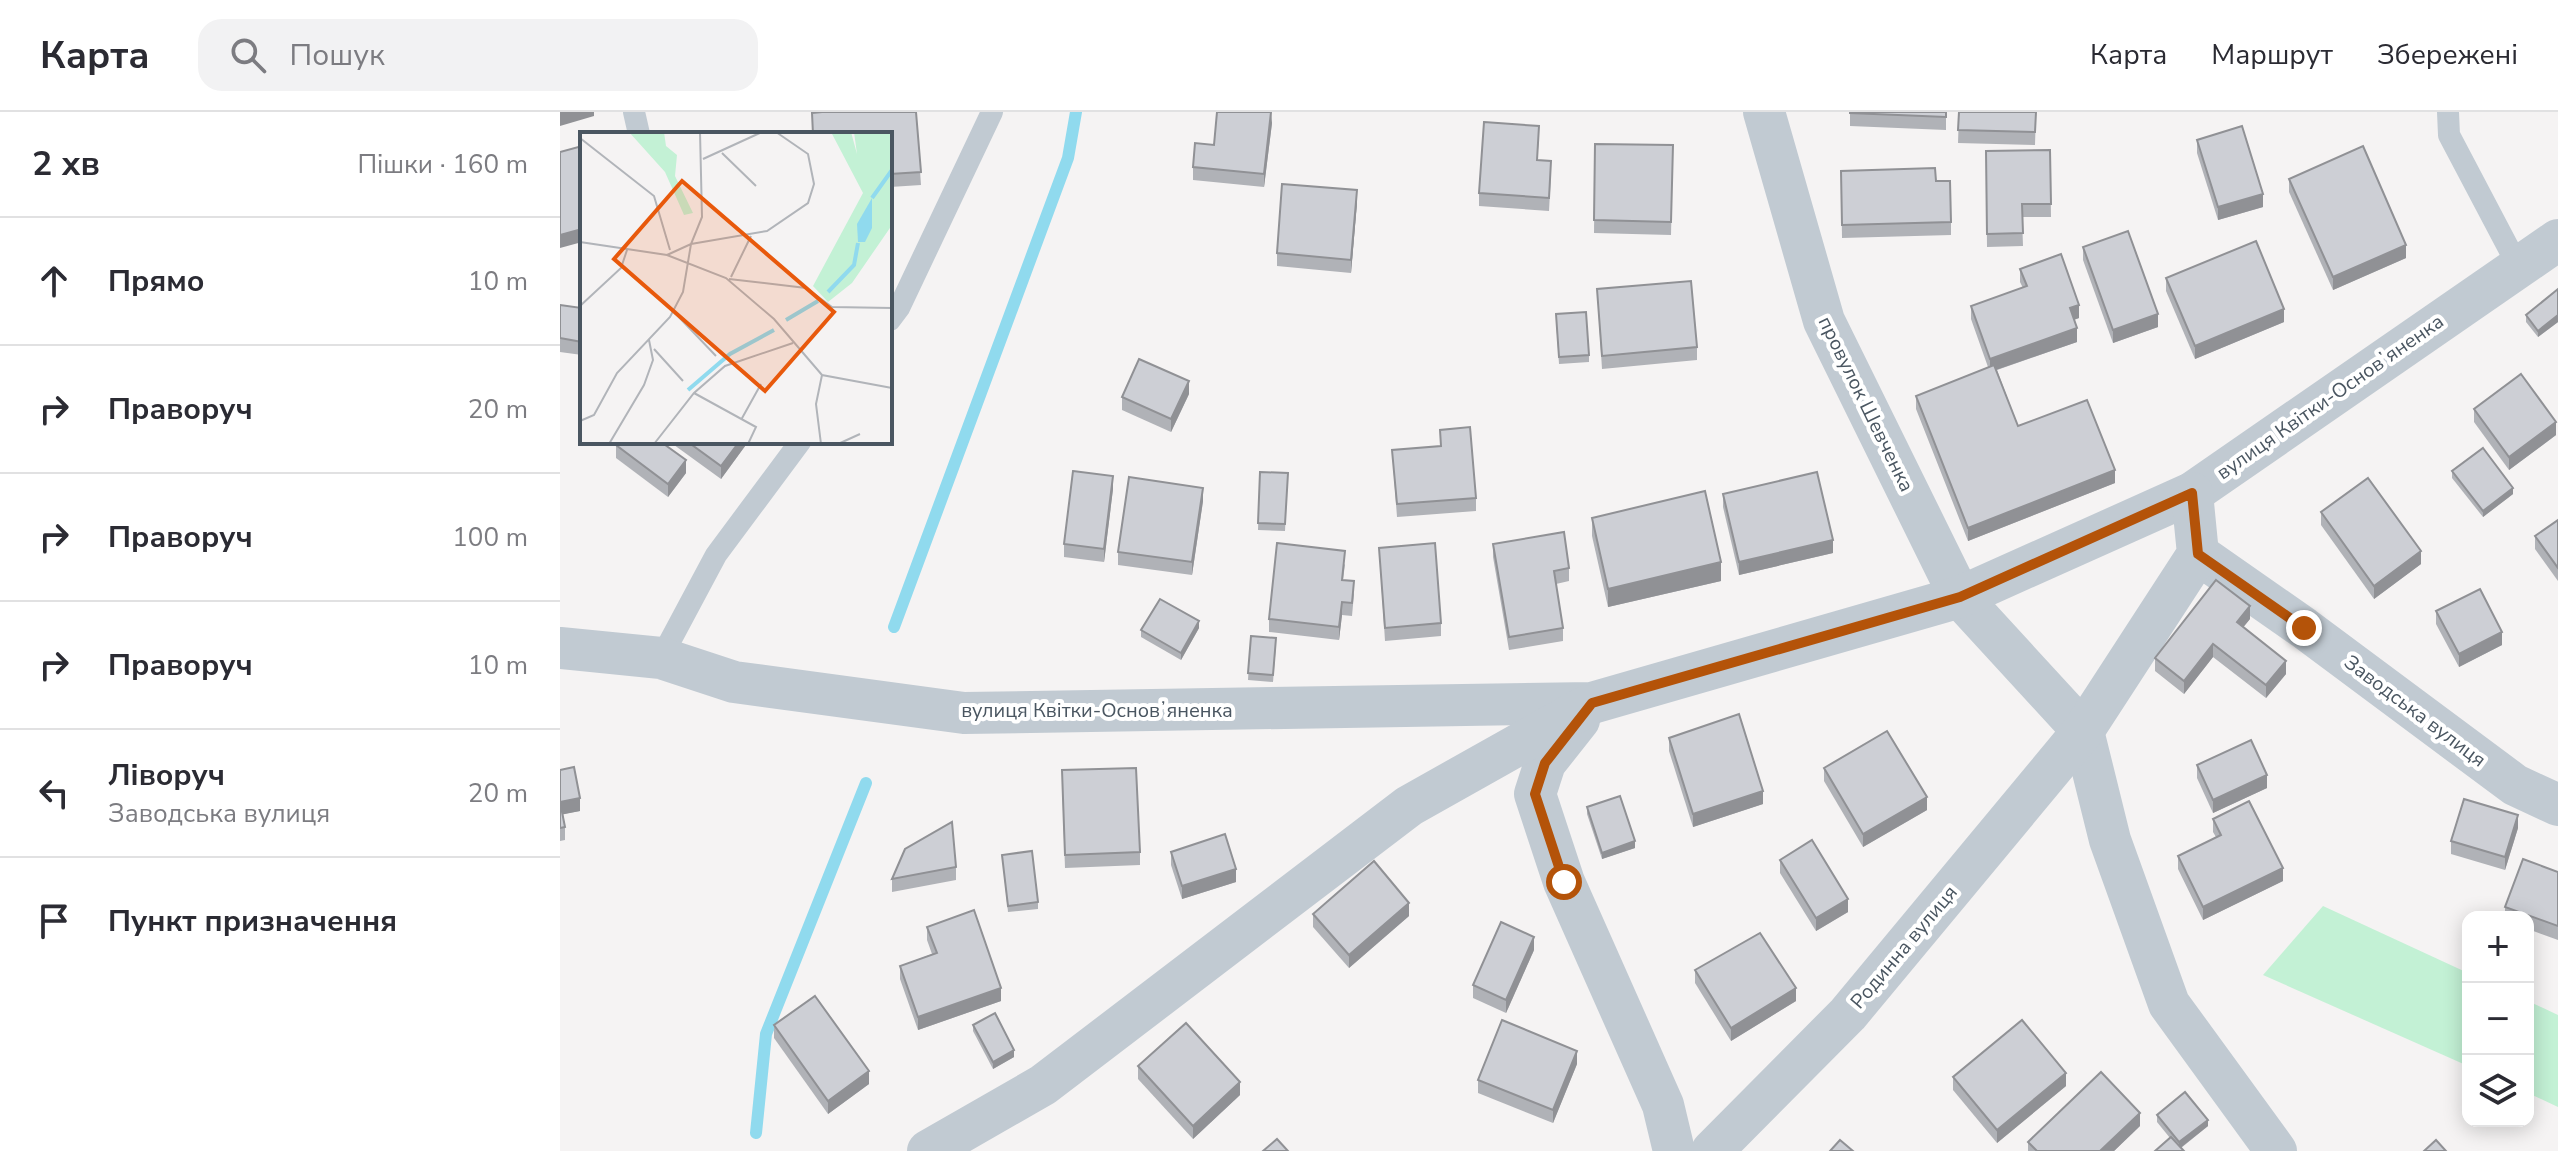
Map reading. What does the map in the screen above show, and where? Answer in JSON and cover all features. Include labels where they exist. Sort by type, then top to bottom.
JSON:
[{"type":"street","name":"провулок Шевченка","points":[[1764,112],[1824,321],[1960,597],[2083,731]]},
{"type":"street","name":"вулиця Квітки-Основʼяненка","points":[[928,1151],[1043,1085],[1409,806],[1592,703],[1960,597],[2192,493],[2558,240]]},
{"type":"street","points":[[2192,493],[2198,554]]},
{"type":"street","name":"Родинна вулиця","points":[[1712,1151],[1848,1014],[2083,731],[2198,554]]},
{"type":"street","name":"Заводська вулиця","points":[[2198,554],[2304,628],[2515,785],[2558,805]]},
{"type":"street","name":"вулиця Квітки-Основʼяненка","points":[[560,648],[661,658],[734,682],[964,713],[1592,703]]},
{"type":"street","points":[[1592,703],[1545,763],[1535,794],[1564,882],[1663,1105],[1674,1151]]},
{"type":"street","points":[[2083,731],[2110,840],[2169,1004],[2276,1151]]},
{"type":"lane","points":[[634,112],[639,132]]},
{"type":"lane","points":[[892,317],[992,112]]},
{"type":"lane","points":[[2448,112],[2449,135],[2518,266]]},
{"type":"lane","points":[[661,658],[716,555],[799,444]]},
{"type":"green space","points":[[2323,906],[2462,970],[2462,1063],[2263,975]]},
{"type":"green space","points":[[2534,1004],[2558,1015],[2558,1107],[2534,1096]]},
{"type":"building","points":[[916,112],[921,172],[892,174],[892,132],[813,132],[812,113]]},
{"type":"building","points":[[1217,112],[1271,112],[1264,174],[1193,167],[1195,143],[1214,145]]},
{"type":"building","points":[[1946,112],[1946,117],[1850,113]]},
{"type":"building","points":[[1959,112],[2036,112],[2035,132],[1958,130]]},
{"type":"building","points":[[1484,122],[1539,126],[1537,160],[1551,161],[1549,198],[1479,193]]},
{"type":"building","points":[[2242,126],[2263,194],[2218,207],[2197,140]]},
{"type":"building","points":[[1595,144],[1673,145],[1671,222],[1594,220]]},
{"type":"building","points":[[2363,146],[2406,245],[2333,277],[2289,179]]},
{"type":"building","points":[[580,147],[580,230],[560,235],[560,152]]},
{"type":"building","points":[[2050,150],[2051,204],[2022,204],[2023,233],[1987,234],[1986,151]]},
{"type":"building","points":[[1935,168],[1936,181],[1950,181],[1951,222],[1842,225],[1841,171]]},
{"type":"building","points":[[1282,184],[1357,190],[1351,260],[1277,253]]},
{"type":"building","points":[[2128,231],[2158,314],[2113,330],[2083,247]]},
{"type":"building","points":[[2256,241],[2284,309],[2195,346],[2166,278]]},
{"type":"building","points":[[2061,254],[2079,305],[2070,308],[2077,328],[1990,359],[1971,306],[2027,286],[2020,269]]},
{"type":"building","points":[[1691,281],[1697,347],[1602,356],[1597,289]]},
{"type":"building","points":[[2558,289],[2558,315],[2538,331],[2526,315]]},
{"type":"building","points":[[560,305],[580,308],[580,342],[560,338]]},
{"type":"building","points":[[1586,312],[1589,355],[1559,357],[1556,314]]},
{"type":"building","points":[[1139,359],[1189,381],[1171,419],[1122,397]]},
{"type":"building","points":[[1994,365],[2018,426],[2087,400],[2115,470],[1968,528],[1916,396]]},
{"type":"building","points":[[2521,374],[2556,422],[2509,457],[2474,409]]},
{"type":"building","points":[[1470,427],[1476,498],[1397,504],[1392,450],[1441,446],[1440,430]]},
{"type":"building","points":[[664,444],[686,460],[668,484],[616,445]]},
{"type":"building","points":[[691,444],[738,444],[721,466]]},
{"type":"building","points":[[2483,448],[2513,488],[2483,511],[2452,471]]},
{"type":"building","points":[[1073,471],[1113,476],[1104,549],[1064,544]]},
{"type":"building","points":[[1260,472],[1288,473],[1285,524],[1258,523]]},
{"type":"building","points":[[1817,472],[1833,540],[1739,562],[1723,494]]},
{"type":"building","points":[[1129,477],[1203,488],[1192,562],[1118,552]]},
{"type":"building","points":[[2368,478],[2421,551],[2374,586],[2321,512]]},
{"type":"building","points":[[1705,491],[1721,562],[1608,589],[1592,518]]},
{"type":"building","points":[[2558,520],[2558,568],[2535,536]]},
{"type":"building","points":[[1564,532],[1569,568],[1554,571],[1563,628],[1509,637],[1493,544]]},
{"type":"building","points":[[1277,543],[1345,551],[1342,580],[1354,581],[1352,603],[1342,602],[1339,627],[1269,619]]},
{"type":"building","points":[[1435,543],[1441,623],[1385,628],[1379,548]]},
{"type":"building","points":[[2216,580],[2250,606],[2237,622],[2286,661],[2266,685],[2213,644],[2184,681],[2155,658]]},
{"type":"building","points":[[2480,589],[2502,632],[2459,654],[2436,611]]},
{"type":"building","points":[[1160,599],[1199,621],[1181,653],[1141,630]]},
{"type":"building","points":[[1251,636],[1276,638],[1273,675],[1248,673]]},
{"type":"building","points":[[1739,714],[1763,791],[1693,814],[1669,738]]},
{"type":"building","points":[[1887,731],[1927,797],[1863,834],[1824,768]]},
{"type":"building","points":[[2251,740],[2267,775],[2213,800],[2197,765]]},
{"type":"building","points":[[574,767],[580,798],[560,802],[560,770]]},
{"type":"building","points":[[1136,768],[1140,852],[1065,855],[1062,770]]},
{"type":"building","points":[[1620,796],[1635,841],[1602,853],[1587,807]]},
{"type":"building","points":[[2464,799],[2518,815],[2505,857],[2451,841]]},
{"type":"building","points":[[2249,801],[2283,868],[2203,907],[2178,856],[2221,835],[2213,819]]},
{"type":"building","points":[[560,802],[565,827],[560,828]]},
{"type":"building","points":[[952,822],[956,867],[892,879],[905,849]]},
{"type":"building","points":[[1225,834],[1236,869],[1182,886],[1171,852]]},
{"type":"building","points":[[1812,840],[1848,899],[1816,918],[1780,860]]},
{"type":"building","points":[[1032,851],[1038,902],[1008,906],[1002,855]]},
{"type":"building","points":[[2523,859],[2558,872],[2558,926],[2534,917],[2534,911],[2516,911],[2505,907]]},
{"type":"building","points":[[1374,861],[1409,903],[1349,955],[1313,914]]},
{"type":"building","points":[[974,910],[1001,988],[918,1017],[900,966],[937,953],[927,927]]},
{"type":"building","points":[[1501,922],[1534,937],[1506,1000],[1473,985]]},
{"type":"building","points":[[1760,933],[1796,988],[1731,1028],[1695,970]]},
{"type":"building","points":[[815,996],[869,1071],[828,1101],[774,1025]]},
{"type":"building","points":[[995,1013],[1014,1050],[993,1062],[973,1025]]},
{"type":"building","points":[[1502,1020],[1577,1051],[1553,1110],[1478,1080]]},
{"type":"building","points":[[2022,1020],[2066,1073],[1997,1130],[1953,1077]]},
{"type":"building","points":[[1186,1023],[1240,1082],[1193,1126],[1138,1066]]},
{"type":"building","points":[[2101,1072],[2140,1113],[2100,1151],[2037,1151],[2028,1142]]},
{"type":"building","points":[[2185,1092],[2208,1120],[2179,1142],[2157,1115]]},
{"type":"building","points":[[2171,1137],[2184,1151],[2155,1151]]},
{"type":"building","points":[[1277,1139],[1288,1151],[1263,1151]]},
{"type":"building","points":[[1840,1140],[1853,1151],[1830,1151]]},
{"type":"building","points":[[2436,1140],[2446,1151],[2424,1151]]},
{"type":"waterway","points":[[894,627],[1068,158],[1076,112]]},
{"type":"waterway","points":[[756,1133],[766,1034],[866,783]]},
{"type":"route","points":[[1564,882],[1535,794],[1545,763],[1592,703],[1960,597],[2192,493],[2198,554],[2304,628]]}]
